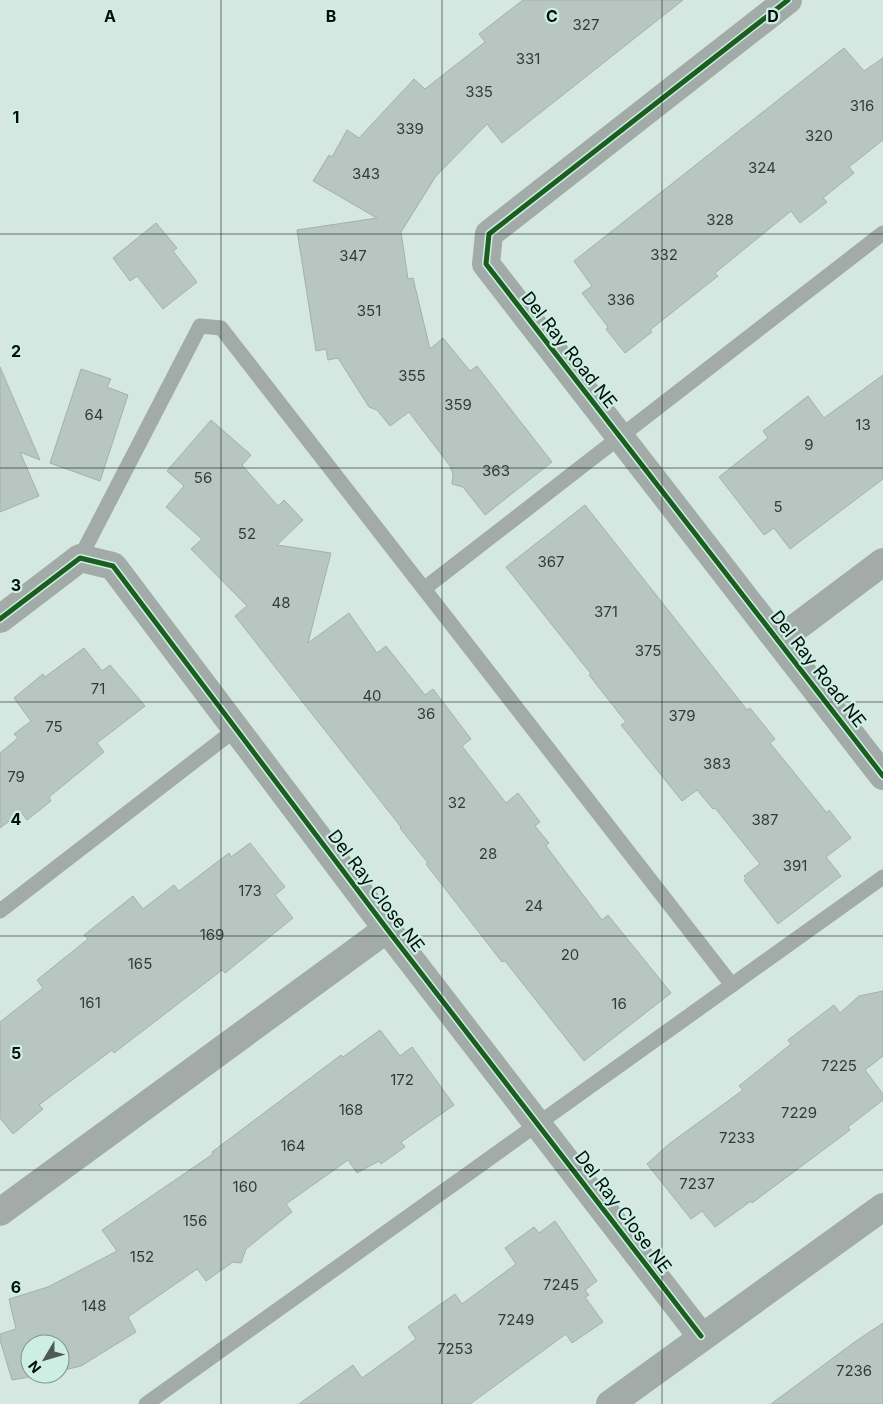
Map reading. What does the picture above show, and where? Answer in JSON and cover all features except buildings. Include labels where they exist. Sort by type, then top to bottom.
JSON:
[{"type":"street","name":"Del Ray Road NE","points":[[788,0],[489,234],[486,264],[883,776]]},
{"type":"street","points":[[0,619],[80,558]]},
{"type":"street","name":"Del Ray Close NE","points":[[80,558],[113,566],[387,929],[701,1336]]},
{"type":"street","points":[[779,640],[883,562]]},
{"type":"street","name":"Del Ray Close NE","points":[[0,1212],[387,929]]},
{"type":"street","points":[[610,1404],[701,1336],[883,1207]]},
{"type":"lane","points":[[425,588],[883,233]]},
{"type":"lane","points":[[80,558],[200,326],[221,328],[425,588],[732,986]]},
{"type":"lane","points":[[0,911],[236,729]]},
{"type":"lane","points":[[146,1404],[883,877]]},
{"type":"cycle path","points":[[788,0],[489,234],[486,264],[883,776]]},
{"type":"cycle path","points":[[0,619],[80,558],[113,566],[387,929],[701,1336]]}]
